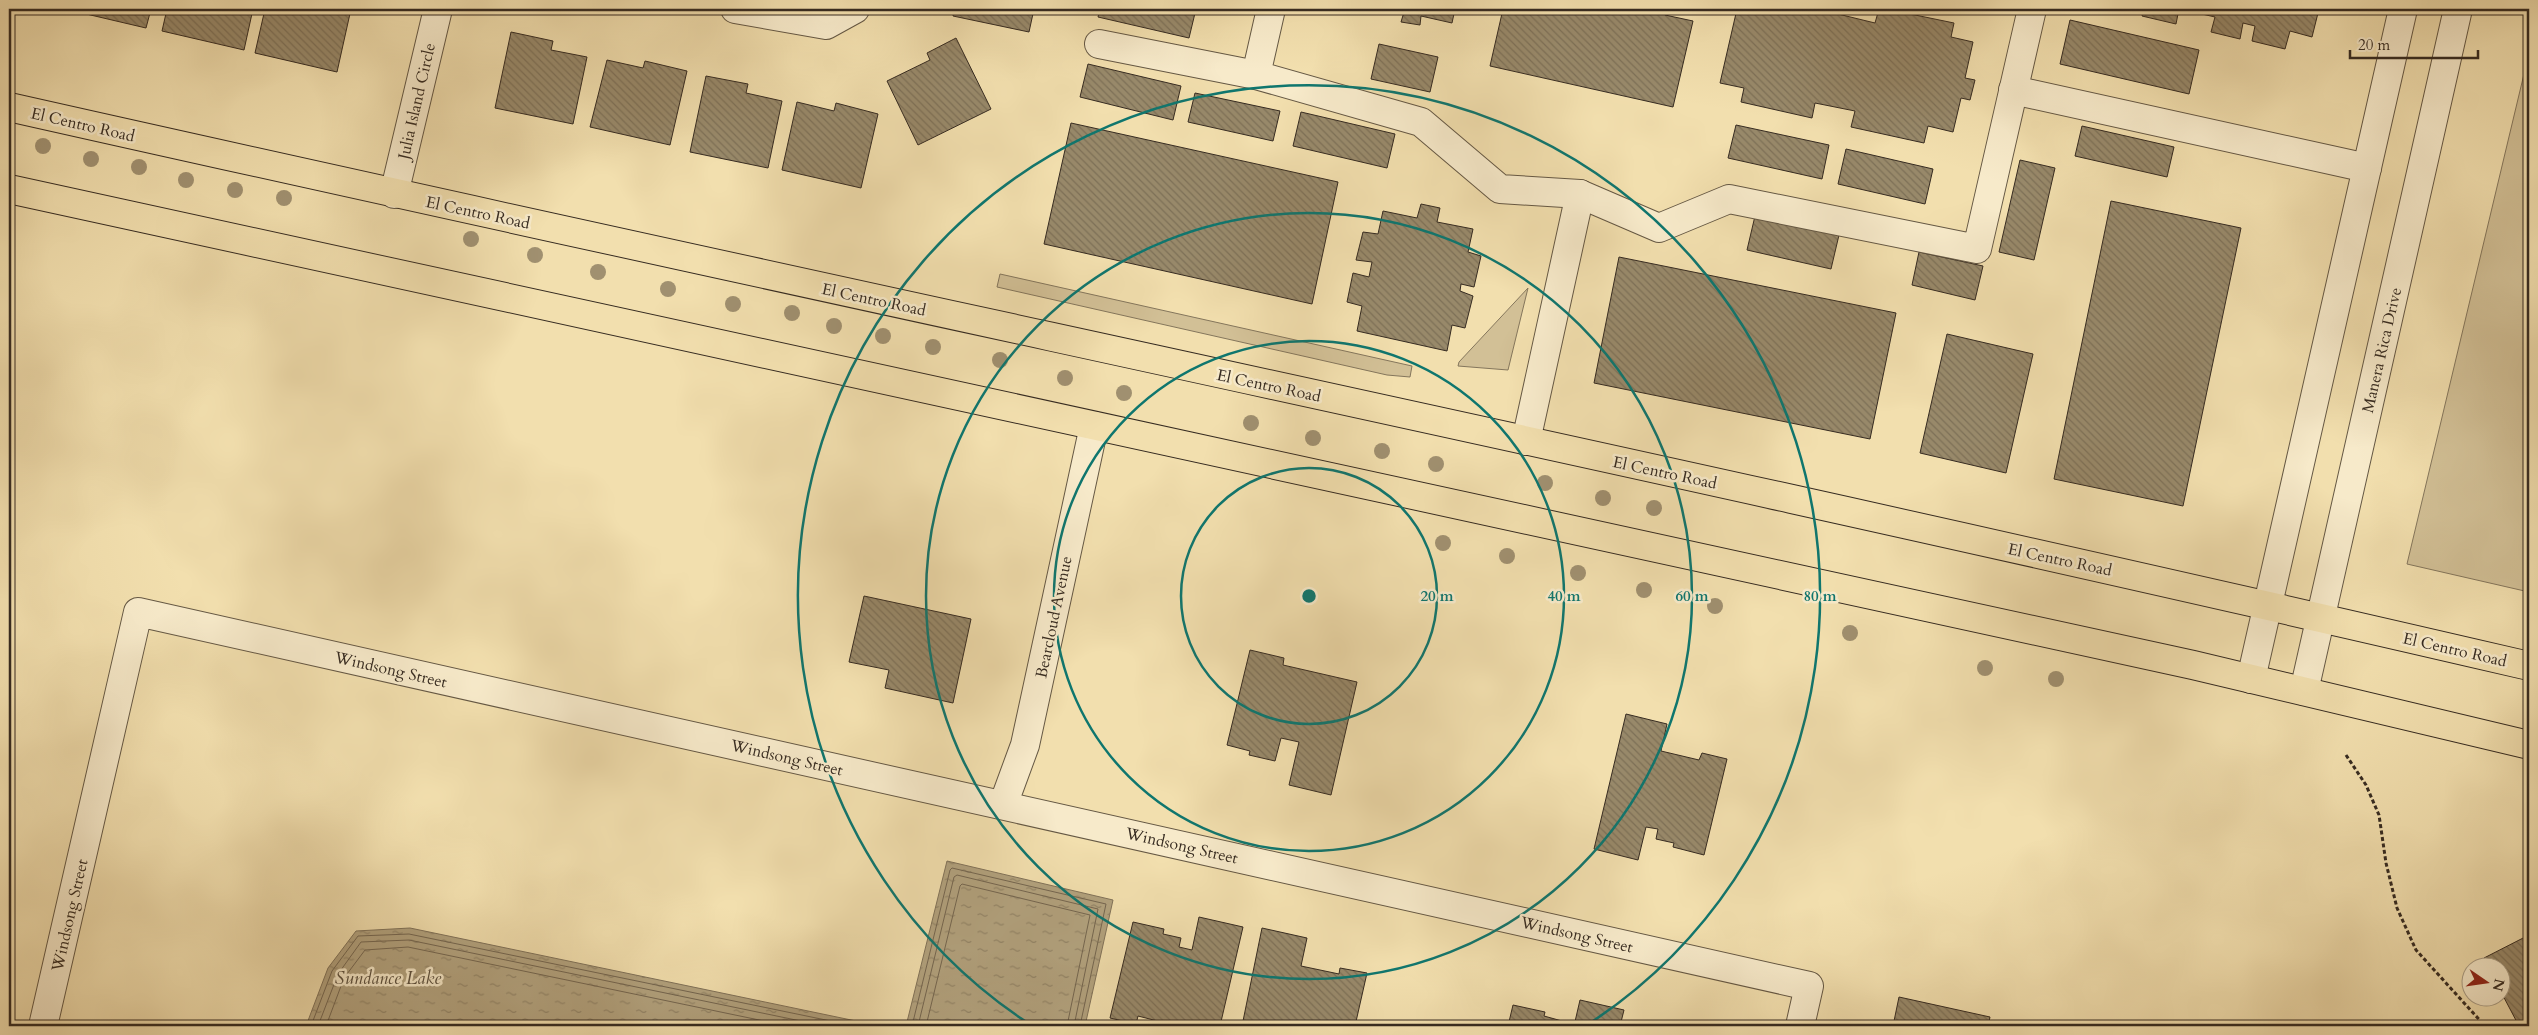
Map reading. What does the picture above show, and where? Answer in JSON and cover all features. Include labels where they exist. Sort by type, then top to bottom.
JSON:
[{"type":"main road","name":"El Centro Road","points":[[9,107],[394,194],[2268,605],[2529,666]]},
{"type":"main road","points":[[9,189],[2251,679],[2529,745]]},
{"type":"street","name":"Julia Island Circle","points":[[394,194],[438,9]]},
{"type":"street","points":[[735,9],[826,25],[855,9]]},
{"type":"street","points":[[1256,75],[1271,9]]},
{"type":"street","points":[[1099,44],[1256,75],[1421,122],[1500,189],[1580,194],[1659,228],[1729,199],[1977,249],[2032,9]]},
{"type":"street","points":[[2251,679],[2404,9]]},
{"type":"street","name":"Manera Rica Drive","points":[[2304,691],[2458,9]]},
{"type":"street","points":[[2014,90],[2367,168]]},
{"type":"street","points":[[1526,442],[1580,194]]},
{"type":"street","name":"Bearcloud Avenue","points":[[1003,805],[1025,745],[1094,426]]},
{"type":"street","name":"Windsong Street","points":[[43,1026],[138,612],[1810,986],[1800,1026]]},
{"type":"path","points":[[2346,756],[2366,785],[2379,815],[2386,863],[2397,908],[2416,950],[2484,1026]]},
{"type":"shaded area","points":[[2529,53],[2529,592],[2407,564]]},
{"type":"shaded area","points":[[1000,274],[1412,366],[1410,377],[1387,375],[997,287]]},
{"type":"shaded area","points":[[1528,288],[1508,370],[1458,366],[1459,362]]},
{"type":"water","points":[[947,861],[1113,900],[1085,1026],[906,1026]]},
{"type":"water","name":"Sundance Lake","points":[[410,928],[880,1026],[306,1026],[328,968],[356,931]]},
{"type":"building","points":[[65,9],[151,9],[146,28]]},
{"type":"building","points":[[167,9],[253,9],[244,50],[162,31]]},
{"type":"building","points":[[265,9],[351,9],[337,72],[255,53]]},
{"type":"building","points":[[954,9],[1034,9],[1029,32],[953,16]]},
{"type":"building","points":[[1100,9],[1196,9],[1189,38],[1098,17]]},
{"type":"building","points":[[1391,9],[1455,9],[1452,23],[1421,16],[1420,25],[1401,22],[1404,12]]},
{"type":"building","points":[[1503,9],[1666,9],[1665,15],[1693,21],[1673,107],[1490,66]]},
{"type":"building","points":[[1737,9],[1839,9],[1838,14],[1875,23],[1879,9],[1886,9],[1954,23],[1951,37],[1973,42],[1965,78],[1975,80],[1970,100],[1961,98],[1953,132],[1928,126],[1924,143],[1851,127],[1855,111],[1815,103],[1812,118],[1741,102],[1744,88],[1720,83]]},
{"type":"building","points":[[2110,9],[2131,9],[2130,13]]},
{"type":"building","points":[[2144,9],[2179,9],[2176,24],[2142,16]]},
{"type":"building","points":[[2180,9],[2319,9],[2312,37],[2290,31],[2285,49],[2252,41],[2255,26],[2243,23],[2240,39],[2211,32],[2215,17]]},
{"type":"building","points":[[2070,20],[2199,50],[2189,94],[2060,64]]},
{"type":"building","points":[[511,32],[553,41],[551,50],[587,57],[573,124],[495,108]]},
{"type":"building","points":[[956,38],[991,109],[918,145],[887,81],[930,60],[927,53]]},
{"type":"building","points":[[1379,44],[1438,57],[1430,92],[1371,79]]},
{"type":"building","points":[[607,60],[643,68],[645,61],[687,71],[670,145],[590,127]]},
{"type":"building","points":[[1088,64],[1181,86],[1173,120],[1080,97]]},
{"type":"building","points":[[706,76],[748,84],[746,93],[782,101],[768,168],[690,152]]},
{"type":"building","points":[[1195,93],[1280,111],[1273,141],[1188,122]]},
{"type":"building","points":[[797,102],[834,111],[836,103],[878,114],[861,188],[782,170]]},
{"type":"building","points":[[1301,112],[1395,134],[1387,168],[1293,146]]},
{"type":"building","points":[[1071,123],[1338,182],[1312,304],[1044,244]]},
{"type":"building","points":[[1736,125],[1829,145],[1822,179],[1728,158]]},
{"type":"building","points":[[2082,126],[2174,147],[2167,177],[2075,156]]},
{"type":"building","points":[[1846,149],[1933,169],[1925,204],[1838,184]]},
{"type":"building","points":[[2020,160],[2055,168],[2034,260],[1999,252]]},
{"type":"building","points":[[2111,201],[2241,228],[2183,506],[2054,479]]},
{"type":"building","points":[[1421,204],[1440,208],[1437,222],[1473,229],[1468,252],[1481,256],[1474,287],[1461,284],[1460,291],[1473,296],[1465,328],[1452,325],[1447,351],[1357,331],[1362,306],[1347,302],[1353,273],[1369,277],[1372,262],[1356,260],[1363,232],[1378,234],[1383,211],[1417,218]]},
{"type":"building","points":[[1755,216],[1839,235],[1831,269],[1747,250]]},
{"type":"building","points":[[1919,252],[1983,266],[1975,300],[1912,285]]},
{"type":"building","points":[[1619,257],[1896,313],[1870,439],[1594,383]]},
{"type":"building","points":[[1947,334],[2033,354],[2006,473],[1920,453]]},
{"type":"building","points":[[864,596],[971,619],[953,703],[885,688],[889,670],[849,662]]},
{"type":"building","points":[[1250,650],[1284,658],[1283,665],[1357,682],[1331,795],[1289,785],[1299,742],[1281,738],[1275,761],[1249,755],[1250,751],[1227,745]]},
{"type":"building","points":[[1626,714],[1667,724],[1661,751],[1699,760],[1702,753],[1727,759],[1704,855],[1673,847],[1674,843],[1656,839],[1658,829],[1646,827],[1638,860],[1594,849]]},
{"type":"building","points":[[1199,917],[1243,927],[1220,1026],[1177,1026],[1138,1016],[1136,1024],[1110,1018],[1133,922],[1164,929],[1163,934],[1181,938],[1179,947],[1192,950]]},
{"type":"building","points":[[1262,928],[1307,938],[1301,966],[1339,974],[1340,968],[1367,973],[1355,1026],[1242,1026]]},
{"type":"building","points":[[2529,935],[2529,1026],[2519,1026],[2510,1008],[2510,958],[2484,958]]},
{"type":"building","points":[[1899,997],[1990,1017],[1988,1026],[1893,1026]]},
{"type":"building","points":[[1580,1000],[1624,1010],[1620,1026],[1574,1026]]},
{"type":"building","points":[[1513,1005],[1545,1012],[1544,1016],[1562,1021],[1561,1026],[1508,1026]]}]
